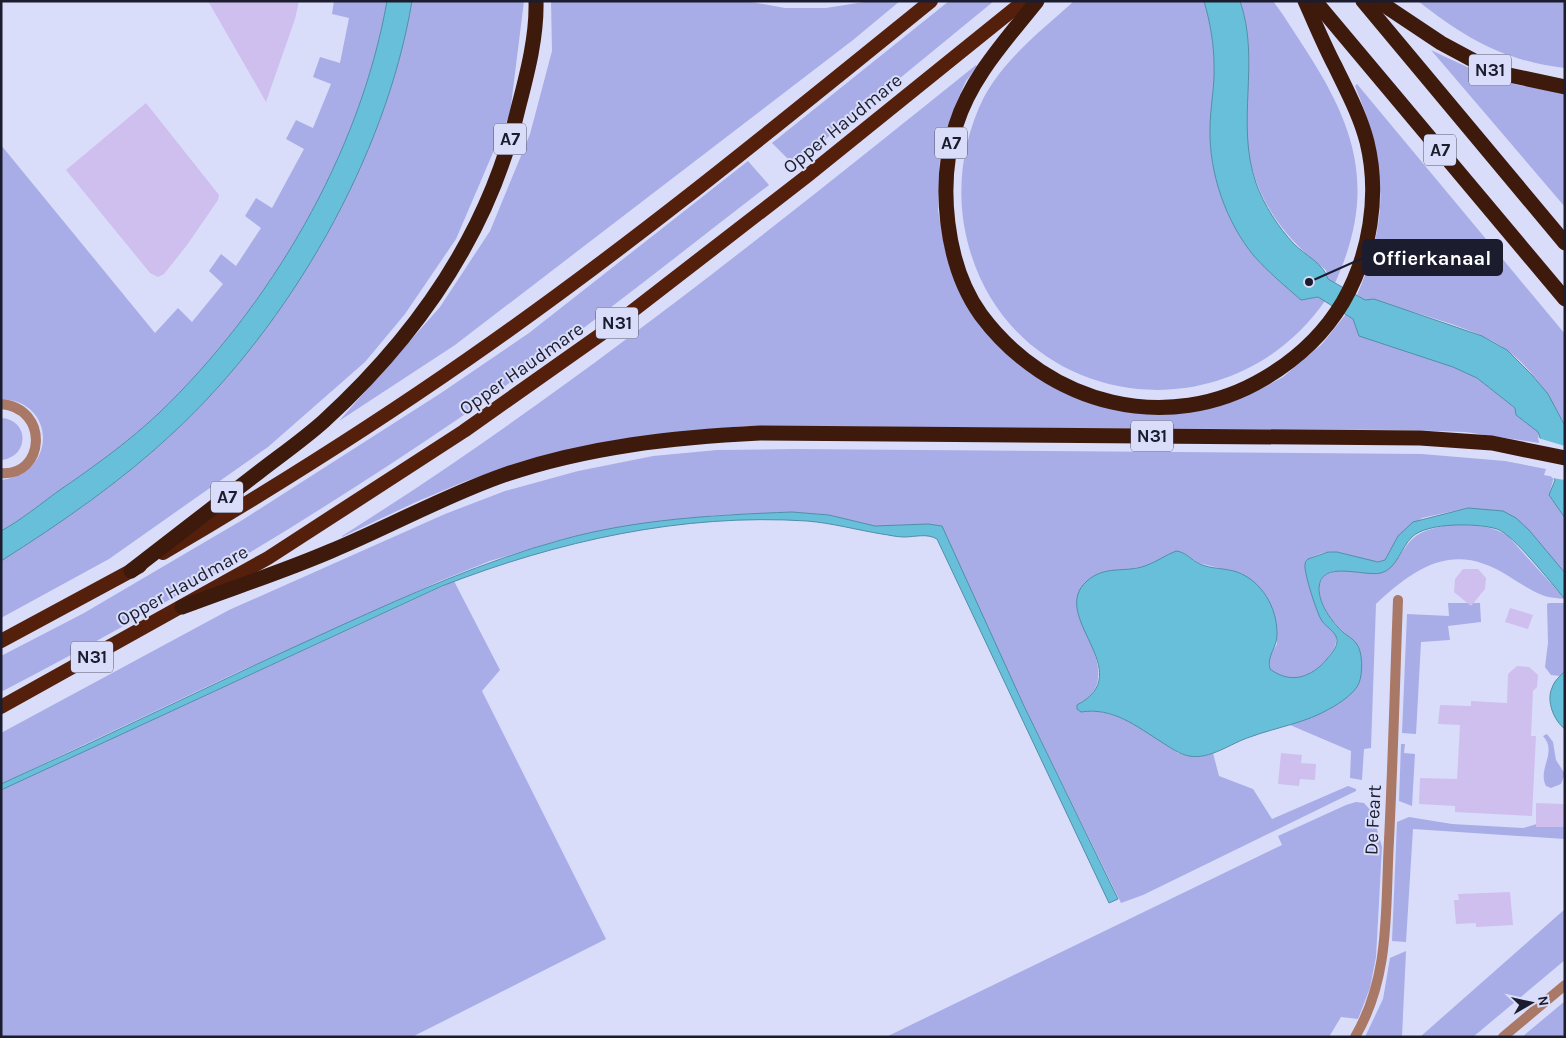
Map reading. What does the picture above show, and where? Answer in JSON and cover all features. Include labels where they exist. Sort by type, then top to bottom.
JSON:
[{"type":"highway","name":"A7","points":[[131,571],[323,422],[374,372],[416,323],[467,242],[499,174],[513,131],[528,68],[536,16],[536,1]]},
{"type":"highway","name":"Opper Haudmare","points":[[1,642],[131,571],[241,507],[344,442],[470,358],[656,221],[931,1]]},
{"type":"highway","name":"Opper Haudmare","points":[[1,707],[268,558],[456,436],[617,323],[806,176],[1024,1]]},
{"type":"highway","name":"A7","points":[[1037,1],[990,61],[967,95],[948,154],[946,193],[949,234],[959,272],[980,314],[999,335],[1034,367],[1070,388],[1091,396],[1131,406],[1157,408],[1182,407],[1231,396],[1277,371],[1301,354],[1335,315],[1352,286],[1367,244],[1373,208],[1368,144],[1353,100],[1305,1]]},
{"type":"highway","name":"A7","points":[[1315,1],[1565,299]]},
{"type":"highway","name":"A7","points":[[1363,1],[1565,243]]},
{"type":"highway","name":"N31","points":[[1378,1],[1460,55],[1495,72],[1565,87]]},
{"type":"highway","name":"N31","points":[[182,607],[331,551],[439,500],[505,475],[623,446],[682,438],[760,433],[1420,438],[1492,443],[1565,458]]},
{"type":"street","points":[[1,404],[11,405],[24,411],[32,422],[37,434],[36,448],[30,460],[20,469],[1,473]]},
{"type":"street","name":"De Feart","points":[[1355,1037],[1374,1001],[1383,960],[1394,743],[1398,600]]},
{"type":"street","points":[[1504,1037],[1565,985]]},
{"type":"shaded area","points":[[334,1],[387,1],[374,58],[356,115],[332,171],[304,225],[273,277],[237,326],[199,372],[158,414],[109,455],[1,531],[1,480],[19,475],[32,465],[40,452],[43,438],[40,424],[32,412],[19,403],[1,399],[1,145],[155,333],[178,308],[192,322],[223,284],[209,271],[221,254],[236,266],[261,228],[245,216],[256,198],[272,208],[304,149],[286,139],[296,120],[313,128],[331,84],[313,77],[320,57],[340,63],[349,18],[332,14]]},
{"type":"shaded area","points":[[387,1],[412,1],[399,60],[380,119],[356,177],[327,234],[293,289],[256,341],[216,389],[174,432],[90,501],[1,561],[1,531],[109,455],[158,414],[199,372],[237,326],[273,277],[304,225],[332,171],[356,115],[374,58]]},
{"type":"shaded area","points":[[412,1],[524,1],[510,113],[456,239],[405,314],[365,362],[268,447],[109,559],[1,618],[1,561],[90,501],[174,432],[216,389],[256,341],[293,289],[326,234],[356,177],[380,119],[399,60]]},
{"type":"shaded area","points":[[551,1],[746,1],[785,8],[826,8],[870,1],[900,1],[853,40],[455,345],[339,421],[440,307],[490,231],[530,134],[552,51]]},
{"type":"shaded area","points":[[949,1],[994,1],[794,165],[772,143]]},
{"type":"shaded area","points":[[1074,1],[1204,1],[1214,57],[1210,145],[1221,196],[1244,243],[1265,268],[1301,300],[1318,297],[1325,301],[1281,347],[1230,377],[1174,389],[1118,386],[1065,367],[1019,334],[984,286],[964,225],[962,209],[962,176],[971,128],[984,97],[1002,70],[1025,45]]},
{"type":"shaded area","points":[[1204,1],[1240,1],[1246,24],[1248,46],[1247,115],[1250,160],[1259,191],[1277,223],[1294,244],[1323,269],[1328,279],[1365,300],[1374,299],[1482,336],[1507,350],[1532,375],[1548,394],[1565,426],[1565,518],[1549,495],[1555,480],[1538,432],[1516,415],[1515,408],[1477,378],[1453,367],[1359,336],[1353,319],[1318,297],[1301,300],[1265,268],[1244,243],[1221,196],[1210,146],[1214,57]]},
{"type":"shaded area","points":[[1240,1],[1273,1],[1326,84],[1340,111],[1350,138],[1356,165],[1358,193],[1355,221],[1347,251],[1335,283],[1328,279],[1326,270],[1306,254],[1289,236],[1263,197],[1254,176],[1246,129],[1249,64],[1248,39]]},
{"type":"shaded area","points":[[1418,1],[1565,1],[1565,68],[1523,60],[1486,46],[1452,26]]},
{"type":"shaded area","points":[[1431,50],[1464,66],[1512,83],[1546,90],[1565,91],[1565,207]]},
{"type":"shaded area","points":[[976,65],[977,67],[966,81],[958,99],[945,135],[940,157],[938,210],[944,244],[951,268],[1044,381],[1189,412],[1214,407],[1261,389],[1283,377],[1322,344],[1346,314],[1477,378],[1515,408],[1516,415],[1538,432],[1539,443],[1465,432],[1405,430],[744,426],[688,431],[526,462],[466,481],[342,537],[507,426],[666,310]]},
{"type":"shaded area","points":[[1357,84],[1565,334],[1565,426],[1554,405],[1533,375],[1507,350],[1461,327],[1374,299],[1365,300],[1357,295],[1368,267],[1375,241],[1380,190],[1373,140],[1366,114],[1355,86]]},
{"type":"shaded area","points":[[748,161],[769,185],[615,304],[498,391],[403,456],[234,562],[118,629],[1,692],[1,656],[84,613],[244,519],[441,393],[529,333]]},
{"type":"shaded area","points":[[1,418],[17,424],[22,438],[18,452],[2,460]]},
{"type":"shaded area","points":[[717,450],[1422,454],[1505,461],[1546,469],[1544,475],[1554,477],[1549,495],[1565,518],[1565,573],[1529,530],[1468,508],[1422,518],[1398,536],[1385,560],[1370,561],[1334,552],[1318,555],[1308,559],[1307,578],[1336,636],[1336,643],[1325,661],[1313,672],[1299,678],[1292,678],[1270,670],[1269,657],[1277,644],[1275,617],[1239,573],[1199,563],[1181,552],[1143,567],[1134,568],[1092,645],[1097,663],[1098,679],[1092,693],[1077,705],[1081,712],[1108,713],[1132,723],[1178,753],[1204,756],[1213,753],[1219,776],[1253,789],[1272,819],[1348,786],[1356,789],[1356,791],[1143,895],[1121,903],[1024,706],[945,537],[944,530],[939,525],[875,526],[829,515],[792,512],[718,515],[628,526],[563,539],[490,561],[440,581],[236,673],[1,784],[1,733],[229,610],[445,514],[505,491],[578,471],[653,456]]},
{"type":"shaded area","points":[[1468,508],[1503,511],[1516,518],[1529,530],[1565,573],[1565,599],[1522,549],[1504,533],[1489,527],[1466,525],[1440,526],[1419,532],[1412,537],[1395,562],[1386,571],[1373,574],[1335,572],[1327,574],[1321,579],[1319,588],[1321,601],[1327,613],[1335,624],[1353,640],[1360,651],[1361,657],[1362,668],[1359,683],[1351,694],[1335,706],[1302,721],[1250,737],[1213,753],[1197,757],[1178,752],[1134,724],[1114,715],[1093,711],[1081,712],[1077,709],[1077,705],[1094,692],[1100,677],[1097,660],[1077,610],[1078,595],[1087,581],[1094,576],[1108,571],[1145,566],[1176,551],[1183,553],[1204,566],[1237,572],[1246,576],[1261,589],[1274,614],[1277,638],[1269,664],[1270,669],[1286,677],[1301,677],[1321,665],[1336,647],[1337,642],[1334,633],[1322,621],[1314,602],[1305,569],[1307,560],[1328,552],[1337,552],[1378,562],[1385,560],[1398,536],[1413,522]]},
{"type":"shaded area","points":[[792,512],[829,515],[875,526],[928,524],[942,526],[1024,706],[1118,899],[1109,903],[937,539],[925,536],[896,536],[807,521],[714,521],[667,526],[576,544],[486,570],[442,586],[1,790],[1,784],[297,645],[422,590],[532,548],[618,527],[676,519]]},
{"type":"shaded area","points":[[1449,525],[1487,527],[1508,536],[1565,599],[1542,595],[1492,567],[1468,560],[1439,562],[1412,575],[1399,584],[1376,604],[1371,748],[1364,749],[1362,780],[1350,778],[1351,751],[1290,725],[1331,708],[1362,662],[1358,648],[1327,612],[1321,600],[1319,587],[1321,581],[1324,576],[1336,571],[1399,557],[1414,537],[1425,531]]},
{"type":"shaded area","points":[[454,581],[500,670],[482,691],[606,939],[412,1037],[1,1037],[1,790]]},
{"type":"shaded area","points":[[1448,603],[1480,603],[1481,622],[1448,626],[1450,640],[1421,642],[1416,734],[1402,733],[1407,614],[1449,616]]},
{"type":"shaded area","points":[[1565,603],[1565,671],[1560,676],[1551,675],[1545,667],[1548,643],[1547,604]]},
{"type":"shaded area","points":[[1565,671],[1565,729],[1554,716],[1550,693],[1554,683]]},
{"type":"shaded area","points":[[1547,734],[1553,742],[1556,760],[1565,774],[1561,784],[1551,788],[1546,786],[1544,780],[1549,748],[1543,736]]},
{"type":"shaded area","points":[[1401,744],[1405,744],[1404,753],[1415,754],[1412,806],[1399,801]]},
{"type":"shaded area","points":[[1356,802],[1364,803],[1372,812],[1382,847],[1376,957],[1370,988],[1358,1019],[1341,1017],[1329,1037],[886,1037],[1282,845],[1278,836]]},
{"type":"shaded area","points":[[1409,817],[1452,824],[1523,828],[1537,824],[1565,826],[1565,839],[1413,829],[1406,942],[1392,941],[1397,822]]},
{"type":"shaded area","points":[[1565,909],[1565,960],[1473,1037],[1420,1037]]},
{"type":"shaded area","points":[[1406,951],[1402,1037],[1365,1037],[1383,999],[1390,958]]},
{"type":"shaded area","points":[[1565,1001],[1565,1037],[1522,1037]]},
{"type":"pier","points":[[1538,438],[1565,446],[1565,480],[1552,478]]},
{"type":"building","points":[[208,1],[299,1],[295,19],[266,102]]},
{"type":"building","points":[[146,103],[219,195],[218,200],[187,245],[164,274],[158,277],[150,273],[66,170]]},
{"type":"building","points":[[1463,569],[1478,569],[1486,578],[1485,589],[1471,606],[1454,592],[1455,579]]},
{"type":"building","points":[[1510,608],[1533,615],[1528,629],[1505,622]]},
{"type":"building","points":[[1517,666],[1529,667],[1538,675],[1537,687],[1533,691],[1531,736],[1536,736],[1532,816],[1455,812],[1455,806],[1419,804],[1420,778],[1457,779],[1460,725],[1438,724],[1440,705],[1471,706],[1471,701],[1507,703],[1508,674]]},
{"type":"building","points":[[1281,753],[1302,755],[1301,763],[1316,764],[1315,780],[1300,779],[1299,786],[1278,784]]},
{"type":"building","points":[[1536,803],[1565,804],[1565,827],[1536,827]]},
{"type":"building","points":[[1510,892],[1513,925],[1476,927],[1476,923],[1456,924],[1454,900],[1459,900],[1458,894]]},
{"type":"place","name":"Offierkanaal","points":[[1309,282]]}]
